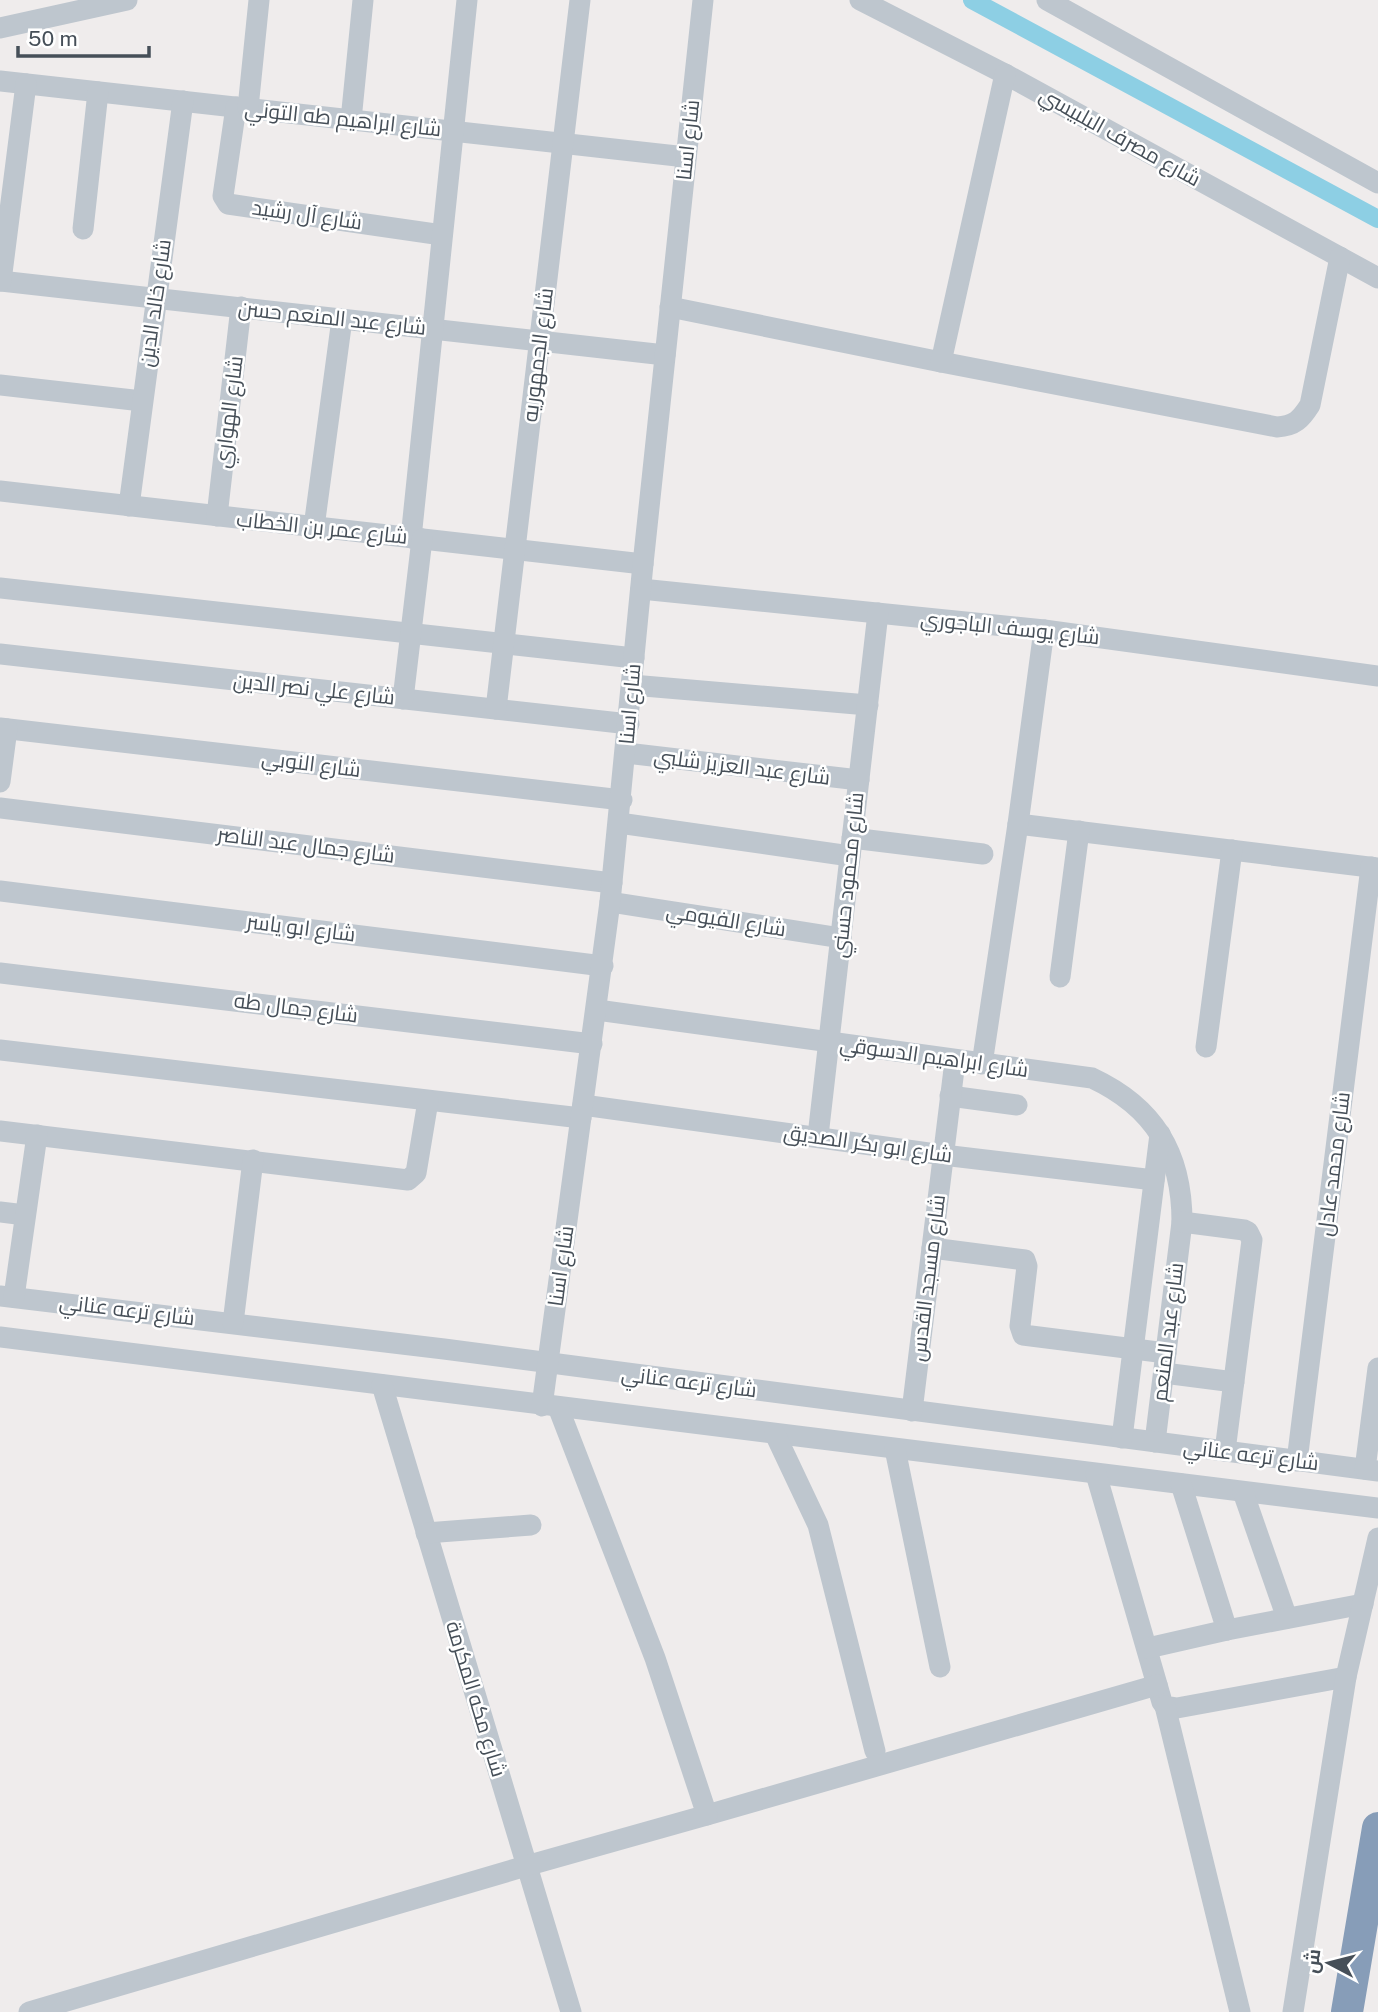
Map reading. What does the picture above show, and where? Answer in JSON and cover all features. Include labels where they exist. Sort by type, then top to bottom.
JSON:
[{"type":"highway","points":[[1347,2012],[1378,1828]]},
{"type":"street","points":[[0,28],[127,0]]},
{"type":"street","name":"شارع آل رشيد","points":[[259,0],[242,108],[223,196],[228,204],[442,235]]},
{"type":"street","points":[[351,120],[363,0]]},
{"type":"street","points":[[403,699],[411,633],[433,329],[467,0]]},
{"type":"street","name":"شارع الجمهوريه","points":[[496,709],[580,0]]},
{"type":"street","name":"شارع اسنا","points":[[550,1407],[548,1364],[603,966],[622,800],[643,564],[703,0]]},
{"type":"street","name":"شارع مصرف البلبيسي","points":[[860,0],[1005,74],[1378,278]]},
{"type":"street","points":[[1047,0],[1378,183]]},
{"type":"street","points":[[941,362],[1005,74]]},
{"type":"street","name":"شارع ابراهيم طه التوني","points":[[0,81],[686,157]]},
{"type":"street","points":[[0,281],[26,84]]},
{"type":"street","points":[[83,229],[98,92]]},
{"type":"street","name":"شارع خالد الدين","points":[[129,506],[183,101]]},
{"type":"street","points":[[670,307],[941,362],[1278,426],[1290,426],[1301,419],[1310,405],[1340,257]]},
{"type":"street","name":"شارع عبد المنعم حسن","points":[[0,281],[665,355]]},
{"type":"street","name":"شارع الهواري","points":[[217,516],[241,307]]},
{"type":"street","points":[[314,527],[342,319]]},
{"type":"street","points":[[0,385],[142,401]]},
{"type":"street","name":"شارع عمر بن الخطاب","points":[[0,491],[643,564]]},
{"type":"street","points":[[0,588],[634,658]]},
{"type":"street","name":"شارع يوسف الباجوري","points":[[641,589],[1044,630],[1378,676]]},
{"type":"street","name":"شارع محمود حسني","points":[[818,1136],[878,613]]},
{"type":"street","points":[[982,1064],[1044,630]]},
{"type":"street","name":"شارع علي نصر الدين","points":[[0,654],[629,724]]},
{"type":"street","points":[[632,685],[867,705]]},
{"type":"street","points":[[0,782],[3,729]]},
{"type":"street","name":"شارع النوبي","points":[[3,729],[622,800]]},
{"type":"street","name":"شارع عبد العزيز شلبي","points":[[626,753],[859,780]]},
{"type":"street","name":"شارع جمال عبد الناصر","points":[[0,807],[611,892]]},
{"type":"street","points":[[619,824],[851,847],[983,854]]},
{"type":"street","points":[[1018,824],[1375,868]]},
{"type":"street","points":[[1060,977],[1079,831]]},
{"type":"street","points":[[1206,1047],[1232,850]]},
{"type":"street","name":"شارع محمد عادل","points":[[1297,1461],[1375,868]]},
{"type":"street","name":"شارع ابو ياسر","points":[[0,891],[603,966]]},
{"type":"street","name":"شارع الفيومي","points":[[611,892],[841,938]]},
{"type":"street","name":"شارع جمال طه","points":[[0,973],[592,1044]]},
{"type":"street","name":"شارع ابراهيم الدسوقي","points":[[597,1010],[1092,1078],[1131,1101],[1147,1116],[1160,1134],[1178,1177],[1182,1222]]},
{"type":"street","name":"شارع ابو بكر الصديق","points":[[0,1051],[428,1101],[582,1111],[818,1136],[943,1155],[1154,1180]]},
{"type":"street","name":"شارع مسجد القدس","points":[[912,1411],[955,1061]]},
{"type":"street","points":[[950,1096],[1017,1105]]},
{"type":"street","points":[[0,1130],[408,1180],[416,1173],[428,1101]]},
{"type":"street","points":[[1122,1438],[1160,1134]]},
{"type":"street","points":[[7,1296],[25,1215],[37,1135]]},
{"type":"street","points":[[233,1323],[253,1160]]},
{"type":"street","points":[[0,1212],[25,1215]]},
{"type":"street","points":[[1182,1222],[1244,1230],[1252,1240],[1224,1451]]},
{"type":"street","name":"شارع عبد المنعم","points":[[1155,1443],[1182,1222]]},
{"type":"street","points":[[932,1248],[1026,1260],[1020,1326],[1023,1335],[1133,1349],[1165,1363],[1234,1382]]},
{"type":"street","points":[[1140,1290],[1173,1294]]},
{"type":"street","name":"شارع ترعه عناني","points":[[7,1296],[1372,1470]]},
{"type":"street","name":"شارع ترعه عناني","points":[[0,1338],[1378,1508]]},
{"type":"street","points":[[1372,1470],[1378,1368]]},
{"type":"street","name":"شارع مكه المكرمة","points":[[382,1385],[571,2012]]},
{"type":"street","points":[[550,1407],[655,1658],[707,1815]]},
{"type":"street","points":[[775,1434],[818,1525],[875,1751]]},
{"type":"street","points":[[895,1449],[940,1667]]},
{"type":"street","points":[[1096,1474],[1165,1706],[1240,2012]]},
{"type":"street","points":[[1181,1484],[1227,1630]]},
{"type":"street","points":[[1243,1492],[1287,1618]]},
{"type":"street","points":[[426,1533],[531,1525]]},
{"type":"street","points":[[1293,2012],[1346,1677],[1378,1538]]},
{"type":"street","points":[[1148,1648],[1363,1604]]},
{"type":"street","points":[[1165,1706],[1177,1708],[1346,1677]]},
{"type":"street","points":[[29,2012],[1157,1685]]},
{"type":"waterway","points":[[972,0],[1378,219]]}]
